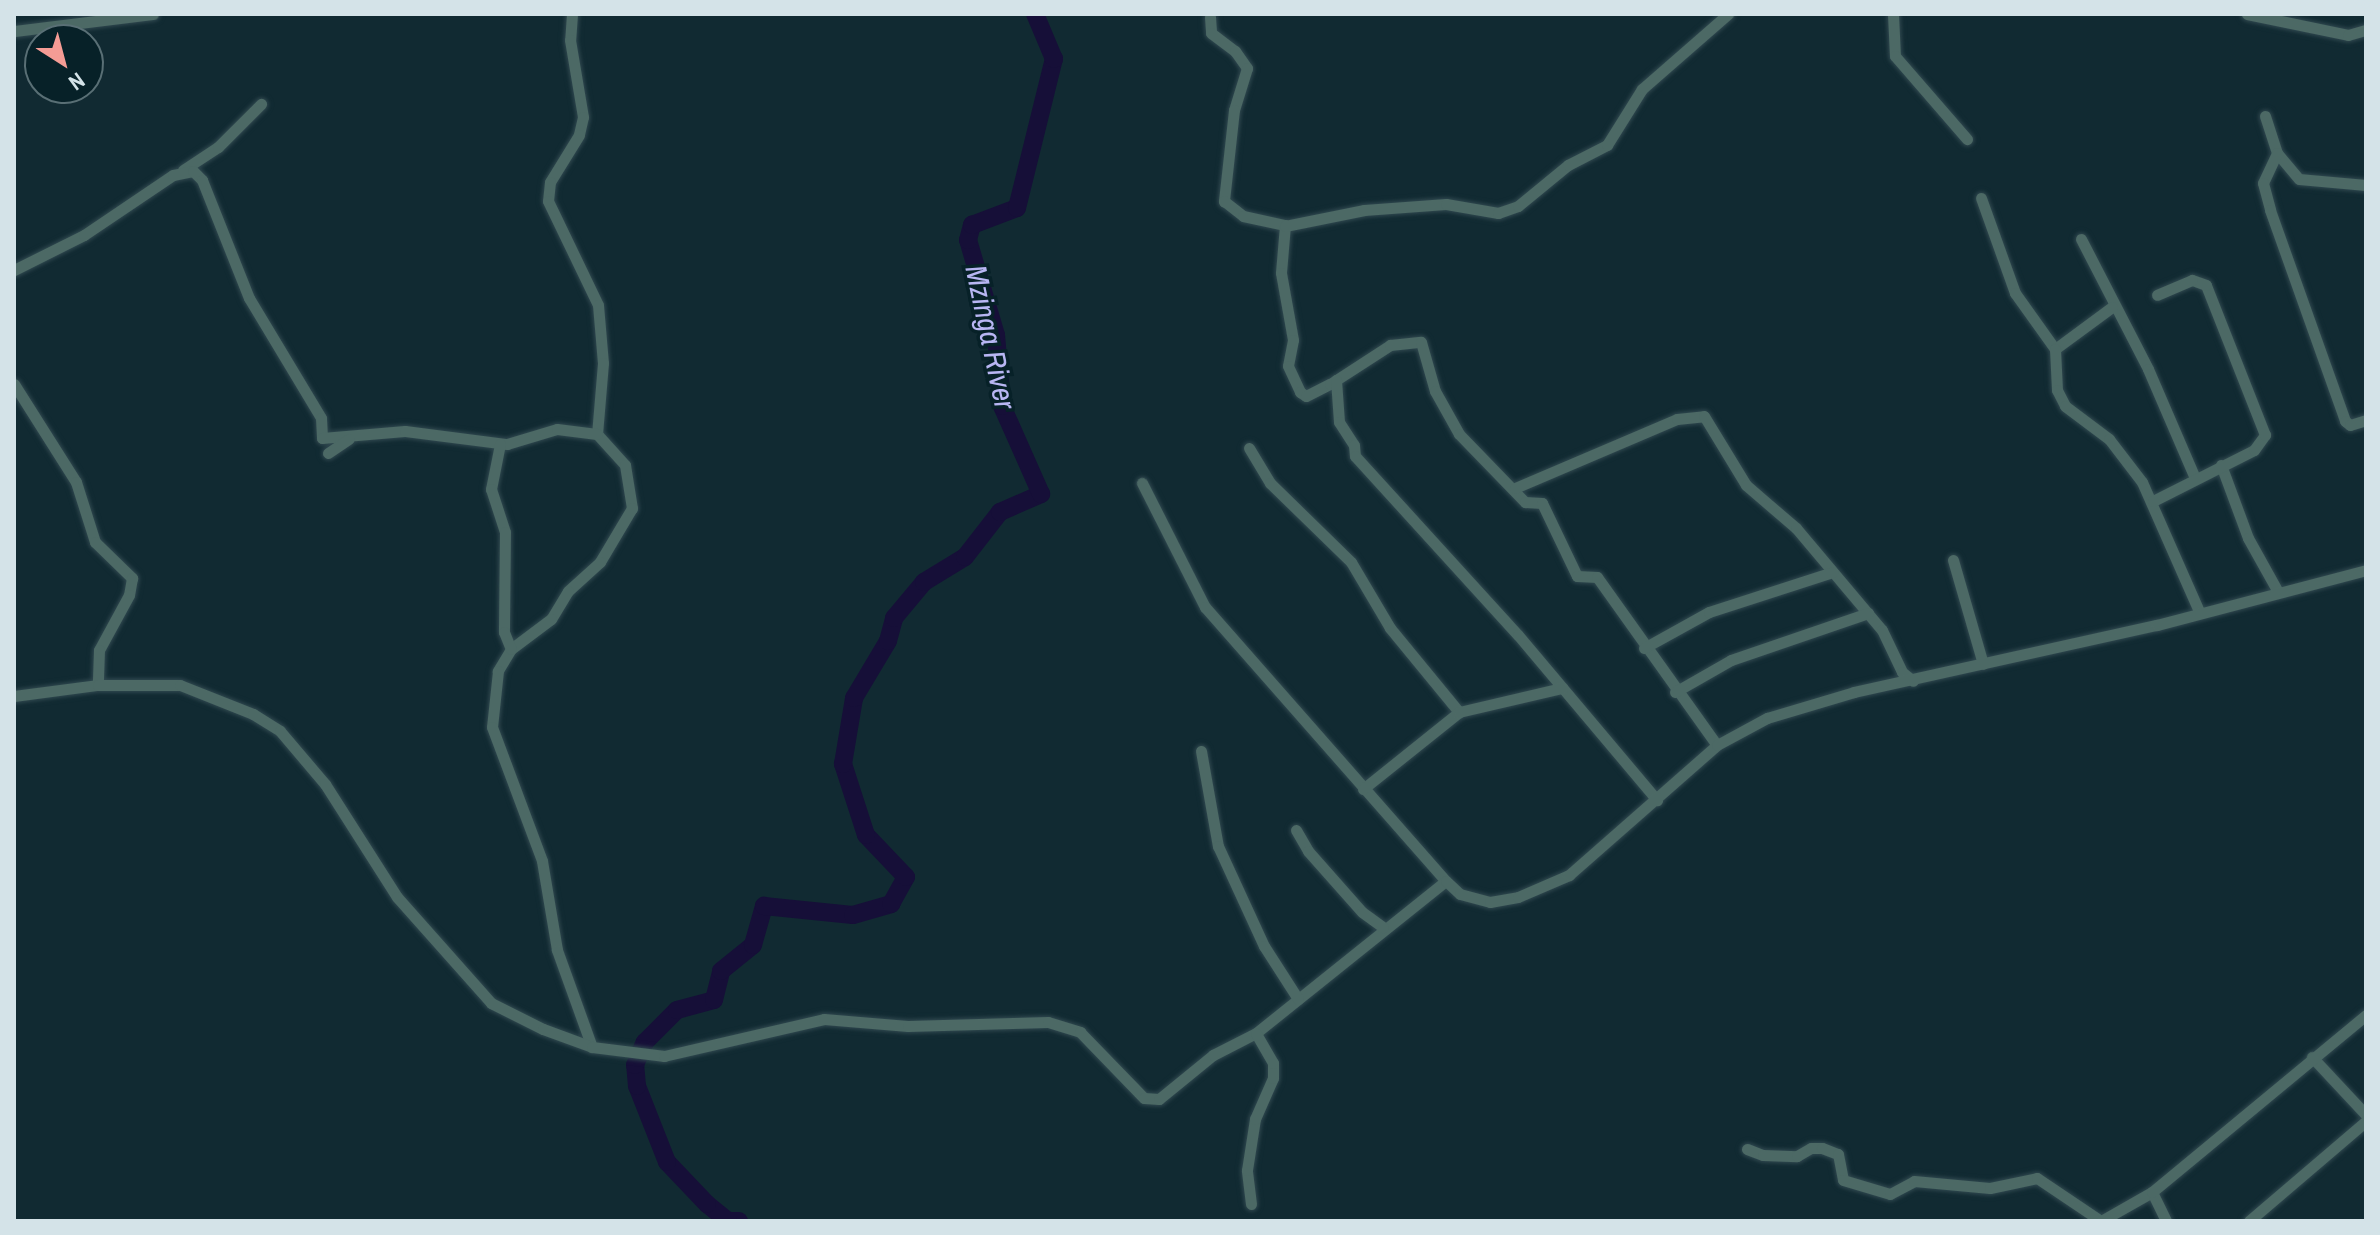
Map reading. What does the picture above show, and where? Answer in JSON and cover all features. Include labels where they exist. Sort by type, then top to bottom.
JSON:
[{"type":"street","points":[[14,31],[153,14]]},
{"type":"street","points":[[572,14],[570,40],[583,117],[574,145],[550,182],[548,201],[598,305],[603,363],[597,434]]},
{"type":"street","points":[[1210,17],[1211,33],[1235,51],[1247,68],[1234,110],[1224,201],[1243,216],[1285,226],[1364,210],[1446,204],[1498,213],[1518,206],[1568,165],[1607,145],[1647,83],[1728,14]]},
{"type":"street","points":[[1893,14],[1895,56],[1924,96],[1967,139]]},
{"type":"street","points":[[2247,14],[2339,34],[2366,30]]},
{"type":"street","points":[[14,270],[84,235],[218,147],[261,104]]},
{"type":"street","points":[[2265,116],[2277,153],[2291,173],[2308,183],[2366,185]]},
{"type":"street","points":[[2277,153],[2263,183],[2270,210],[2345,421],[2350,425],[2366,420]]},
{"type":"street","points":[[183,170],[202,180],[249,298],[303,383],[321,418],[322,438],[349,439],[405,431],[500,444],[557,429],[597,434],[625,465],[630,519],[600,562],[568,591],[551,619],[511,649],[498,671],[492,727],[542,861],[557,950],[592,1047]]},
{"type":"street","points":[[1981,198],[2015,293],[2055,349],[2060,400],[2109,439],[2153,501],[2199,611]]},
{"type":"street","points":[[1285,226],[1281,273],[1293,340],[1289,371],[1303,395],[1336,380],[1390,345],[1421,342],[1446,415],[1487,467],[1515,488],[1525,502],[1542,503],[1577,576],[1597,577],[1675,692],[1717,745]]},
{"type":"street","points":[[2081,239],[2112,307],[2148,369],[2195,478]]},
{"type":"street","points":[[2153,501],[2262,445],[2263,424],[2206,285],[2192,280],[2157,295]]},
{"type":"street","points":[[2055,349],[2112,307]]},
{"type":"street","points":[[1336,380],[1339,422],[1355,456],[1562,688],[1657,800]]},
{"type":"street","points":[[14,384],[76,482],[95,542],[132,578],[129,595],[99,650],[98,685]]},
{"type":"street","points":[[1515,488],[1677,419],[1704,416],[1746,485],[1796,528],[1868,613],[1913,681]]},
{"type":"street","points":[[328,453],[349,439]]},
{"type":"street","points":[[500,444],[491,489],[508,553],[504,606],[511,649]]},
{"type":"street","points":[[1249,448],[1270,483],[1351,562],[1390,628],[1459,712]]},
{"type":"street","points":[[2221,465],[2248,538],[2277,590]]},
{"type":"street","points":[[1142,483],[1205,607],[1446,881],[1460,894],[1490,902],[1518,897],[1587,864],[1717,745],[1767,718],[1854,692],[1913,681],[2366,570]]},
{"type":"street","points":[[1953,560],[1983,664]]},
{"type":"street","points":[[1644,648],[1709,612],[1833,572]]},
{"type":"street","points":[[1675,692],[1731,660],[1868,613]]},
{"type":"street","points":[[14,696],[98,685],[180,685],[215,695],[280,731],[325,784],[397,897],[491,1003],[592,1047],[654,1056],[824,1019],[908,1026],[1048,1022],[1080,1032],[1144,1098],[1159,1099],[1213,1055],[1256,1033],[1383,927],[1446,881]]},
{"type":"street","points":[[1363,789],[1459,712],[1562,688]]},
{"type":"street","points":[[1201,751],[1218,846],[1264,946],[1298,999]]},
{"type":"street","points":[[1296,830],[1308,851],[1362,912],[1383,927]]},
{"type":"street","points":[[1747,1149],[1763,1155],[1797,1156],[1822,1148],[1838,1154],[1843,1180],[1890,1194],[1914,1181],[1990,1188],[2037,1178],[2101,1221],[2152,1192],[2366,1015]]},
{"type":"street","points":[[1251,1204],[1247,1170],[1255,1119],[1273,1078],[1273,1063],[1256,1033]]},
{"type":"street","points":[[2249,1221],[2366,1118],[2312,1057]]},
{"type":"street","points":[[2152,1192],[2166,1221]]},
{"type":"waterway","name":"Mzinga River","points":[[739,1221],[728,1221],[707,1204],[667,1162],[637,1086],[635,1065],[645,1042],[677,1010],[714,1000],[721,971],[753,945],[764,906],[853,915],[891,904],[906,877],[866,835],[843,764],[854,698],[888,641],[894,618],[924,582],[965,557],[1000,512],[1041,494],[1002,406],[996,335],[968,240],[972,225],[1017,208],[1054,59],[1035,14]]}]
